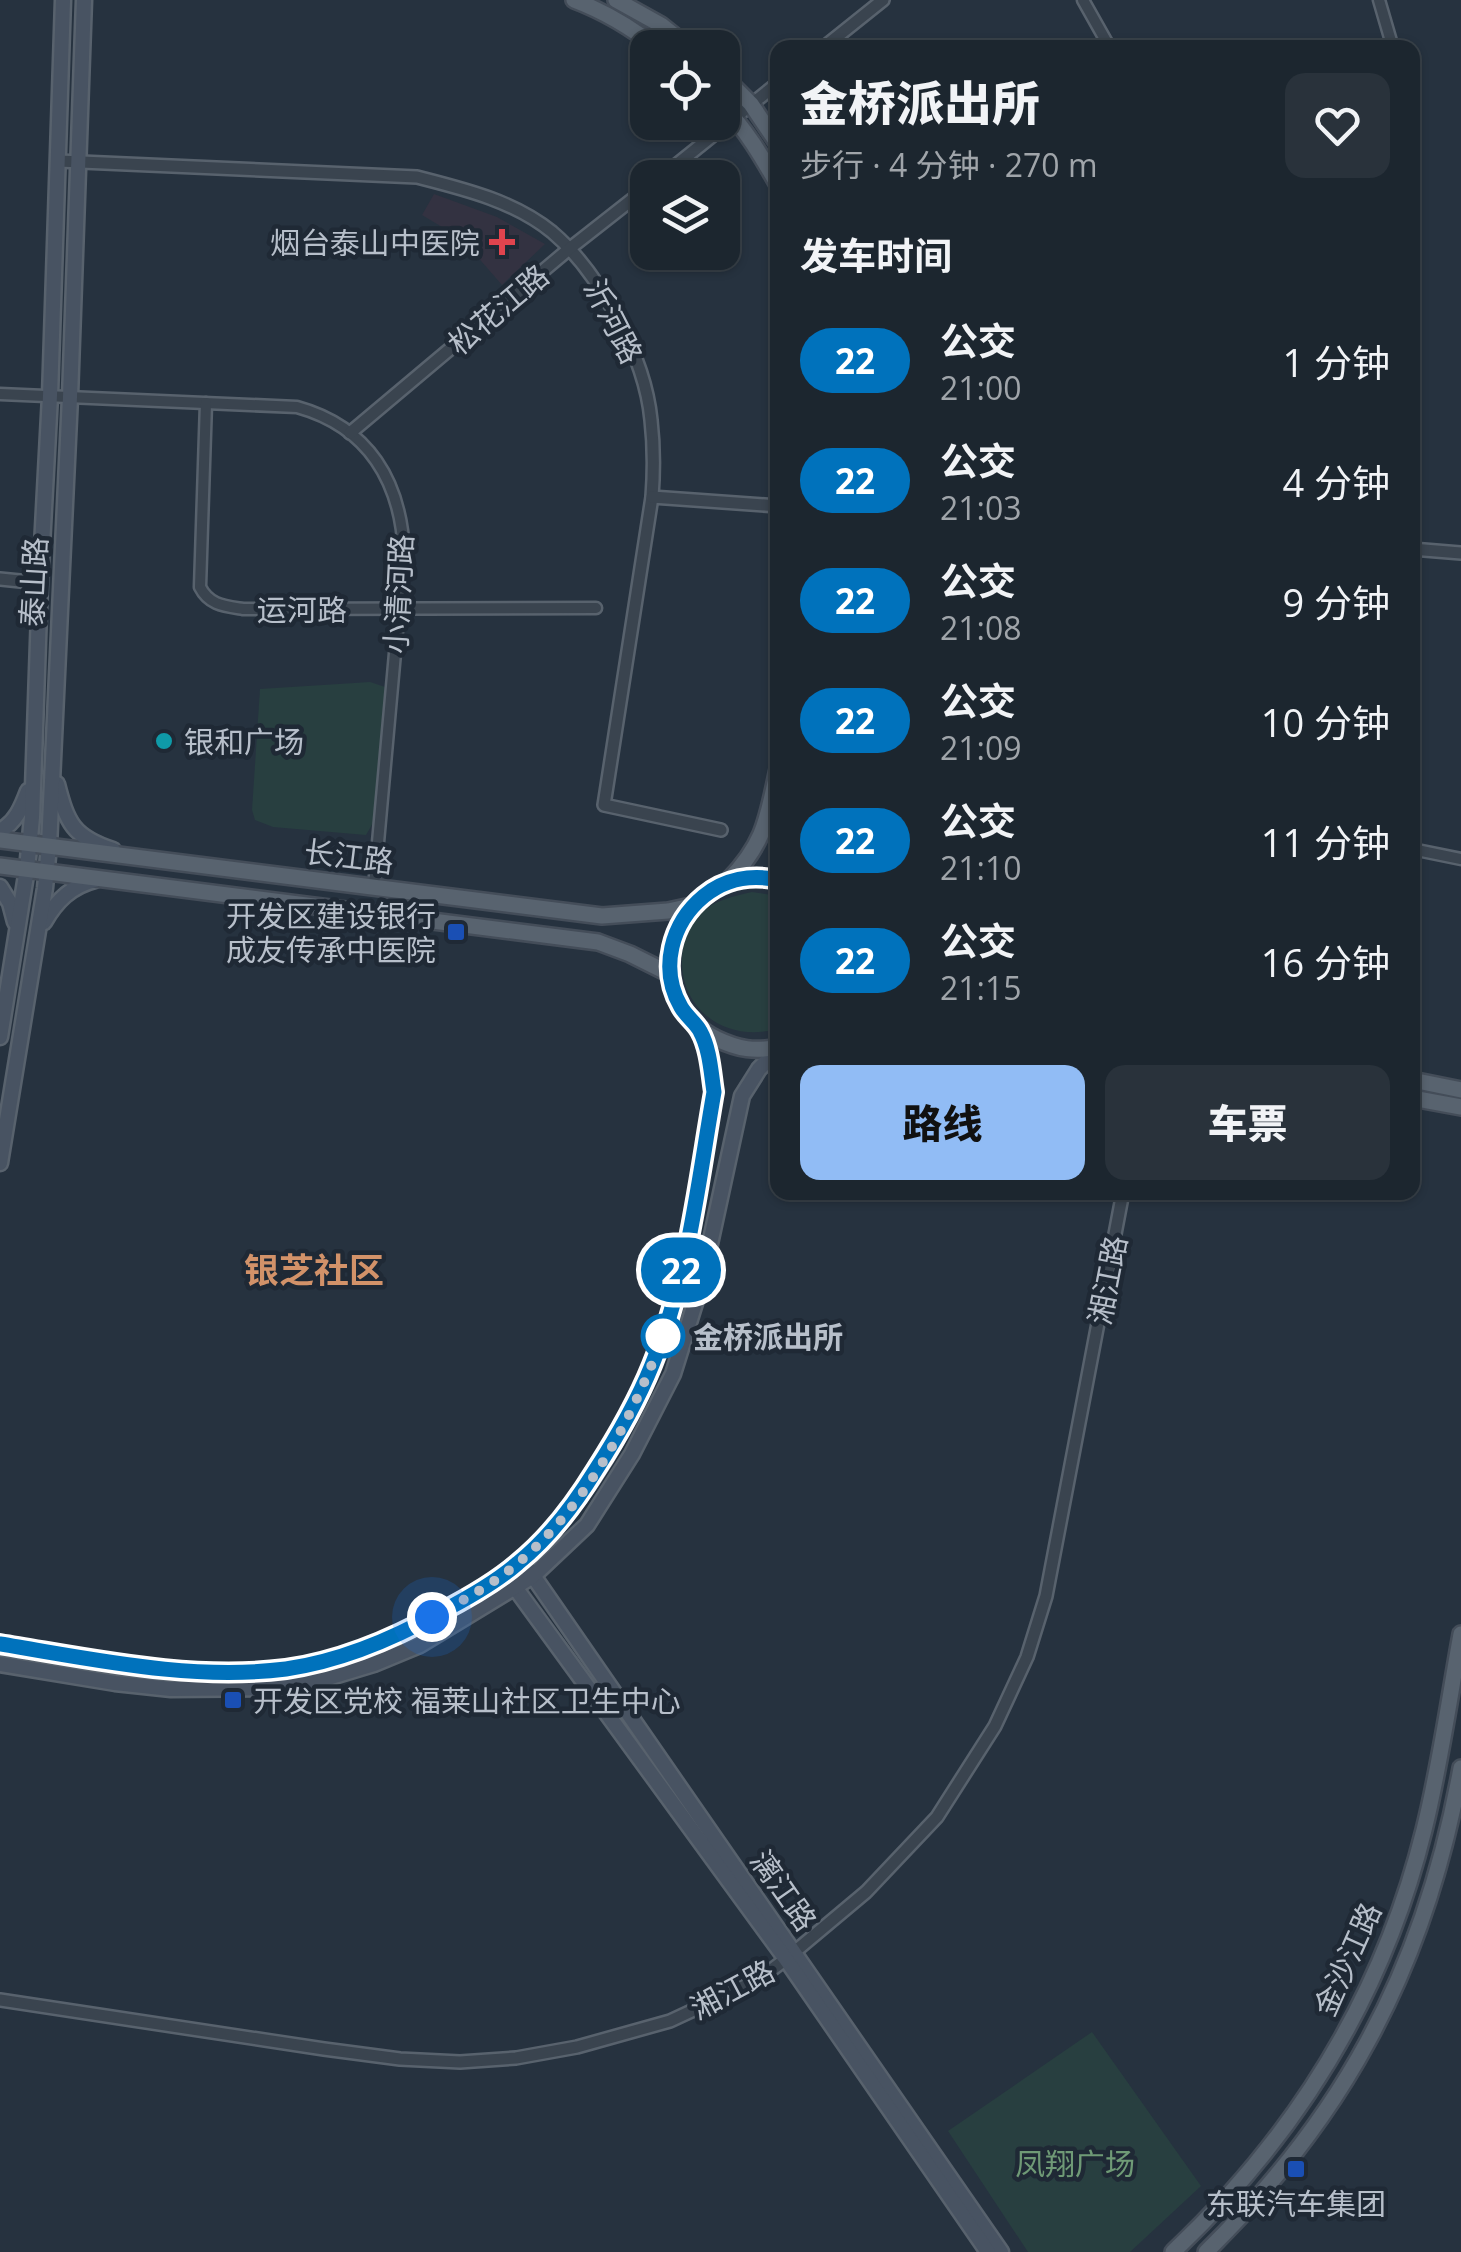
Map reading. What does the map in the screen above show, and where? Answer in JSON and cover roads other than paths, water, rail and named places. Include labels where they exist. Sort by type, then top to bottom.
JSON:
[{"type":"main road","name":"泰山路","points":[[0,1037],[30,844],[64,0]]},
{"type":"main road","name":"泰山路","points":[[0,1163],[49,846],[84,0]]},
{"type":"main road","points":[[574,0],[631,30]]},
{"type":"main road","points":[[616,0],[668,30]]},
{"type":"main road","points":[[740,93],[770,132]]},
{"type":"main road","points":[[740,124],[770,171]]},
{"type":"main road","points":[[0,830],[20,810],[33,766]]},
{"type":"main road","points":[[52,766],[72,827],[91,842],[138,857]]},
{"type":"main road","points":[[728,882],[754,853],[770,811]]},
{"type":"main road","name":"长江路","points":[[0,840],[602,916],[691,906]]},
{"type":"main road","name":"长江路","points":[[0,866],[598,942],[670,974]]},
{"type":"main road","points":[[0,1644],[184,1670],[238,1672],[287,1668],[361,1650],[402,1633],[462,1601],[522,1560],[572,1506],[615,1441],[653,1364],[666,1325],[694,1205],[714,1092],[700,1030],[679,1004],[670,974],[675,932],[691,906],[715,888],[746,878],[770,880]]},
{"type":"main road","points":[[37,936],[53,906],[65,894],[80,884],[109,880]]},
{"type":"main road","points":[[0,887],[10,903],[16,934]]},
{"type":"main road","points":[[700,1030],[734,1047],[770,1050]]},
{"type":"main road","points":[[0,1664],[171,1689],[278,1688],[374,1664],[420,1645],[533,1576],[587,1525],[632,1454],[673,1374],[702,1281],[742,1096],[770,1057]]},
{"type":"main road","points":[[1420,1082],[1461,1090]]},
{"type":"main road","points":[[1420,1099],[1461,1107]]},
{"type":"main road","name":"漓江路","points":[[522,1560],[988,2252]]},
{"type":"main road","name":"漓江路","points":[[504,1574],[790,1956],[1001,2252]]},
{"type":"main road","name":"金沙江路","points":[[1173,2252],[1237,2188],[1282,2134],[1356,2014],[1404,1899],[1424,1830],[1461,1634]]},
{"type":"main road","name":"金沙江路","points":[[1206,2252],[1274,2179],[1319,2119],[1368,2041],[1427,1905],[1461,1768]]},
{"type":"street","points":[[833,40],[883,0]]},
{"type":"street","points":[[1083,0],[1106,40]]},
{"type":"street","points":[[1378,0],[1390,40]]},
{"type":"street","points":[[740,114],[770,89]]},
{"type":"street","points":[[683,160],[708,140]]},
{"type":"street","name":"沂河路","points":[[59,161],[417,178],[473,191],[519,211],[551,231],[569,249],[597,282],[619,323],[642,375],[651,416],[652,497],[604,805],[721,830]]},
{"type":"street","name":"松花江路","points":[[350,434],[630,202]]},
{"type":"street","name":"小清河路","points":[[0,394],[297,407],[322,414],[350,434],[382,467],[395,494],[404,538],[374,887]]},
{"type":"street","name":"运河路","points":[[206,403],[200,586],[206,597],[220,606],[596,608]]},
{"type":"street","points":[[652,497],[770,505]]},
{"type":"street","points":[[1420,550],[1461,553]]},
{"type":"street","points":[[0,580],[40,584]]},
{"type":"street","points":[[1420,851],[1461,859]]},
{"type":"street","name":"湘江路","points":[[0,2000],[324,2050],[460,2062],[516,2058],[577,2047],[670,2021],[758,1980],[866,1892],[937,1818],[995,1726],[1027,1657],[1046,1596],[1122,1200]]},
{"type":"place","name":"烟台泰山中医院","points":[[502,242]]},
{"type":"place","name":"银和广场","points":[[164,741]]},
{"type":"place","name":"开发区建设银行 成友传承中医院","points":[[456,932]]},
{"type":"place","name":"金桥派出所","points":[[663,1336]]},
{"type":"place","name":"开发区党校 福莱山社区卫生中心","points":[[233,1700]]},
{"type":"place","name":"东联汽车集团","points":[[1296,2169]]},
{"type":"district","name":"银芝社区","points":[[314,1269]]},
{"type":"park label","name":"凤翔广场","points":[[1075,2163]]}]
